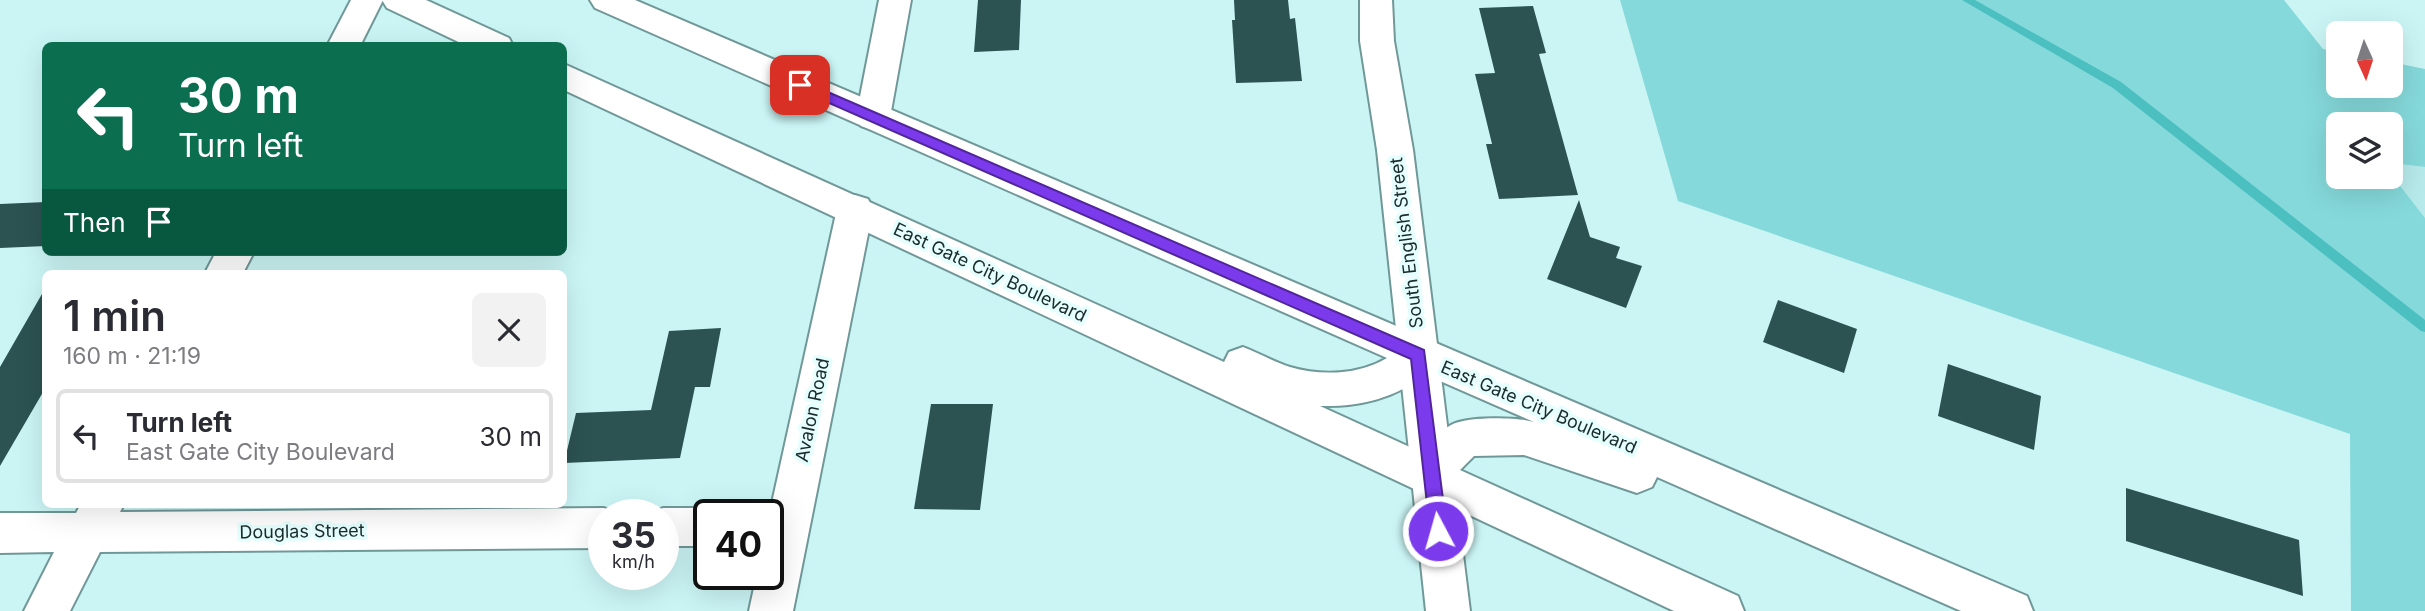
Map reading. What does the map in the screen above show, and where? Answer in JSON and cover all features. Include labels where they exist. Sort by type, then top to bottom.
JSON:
[{"type":"main road","points":[[345,42],[367,0]]},
{"type":"main road","points":[[398,0],[488,42]]},
{"type":"main road","name":"East Gate City Boulevard","points":[[606,0],[2011,611]]},
{"type":"main road","points":[[873,117],[895,0]]},
{"type":"main road","name":"South English Street","points":[[1376,0],[1377,41],[1395,150],[1448,611]]},
{"type":"main road","name":"East Gate City Boulevard","points":[[567,77],[1722,611]]},
{"type":"main road","name":"Avalon Road","points":[[784,501],[855,209]]},
{"type":"main road","points":[[1037,294],[1137,317],[1283,382],[1344,391],[1405,369],[1418,355]]},
{"type":"main road","points":[[1432,478],[1448,453],[1465,438],[1524,437],[1875,552]]},
{"type":"main road","points":[[46,611],[95,518]]},
{"type":"main road","name":"Douglas Street","points":[[0,533],[95,518],[588,528]]},
{"type":"main road","name":"Avalon Road","points":[[771,611],[773,590]]},
{"type":"shaded area","points":[[1620,0],[2284,0],[2326,50],[2326,98],[2403,98],[2403,64],[2425,69],[2425,167],[2403,164],[2403,112],[2326,112],[2326,189],[2403,189],[2425,218],[2425,611],[2351,611],[2350,434],[1678,201]]},
{"type":"shaded area","points":[[2403,164],[2425,167],[2425,218],[2403,189]]},
{"type":"building","points":[[978,0],[1021,0],[1019,50],[974,52]]},
{"type":"building","points":[[1234,0],[1288,0],[1290,19],[1295,18],[1302,81],[1236,83],[1232,20],[1235,20]]},
{"type":"building","points":[[1533,6],[1546,53],[1539,54],[1578,195],[1499,199],[1486,144],[1492,144],[1475,74],[1495,73],[1479,8]]},
{"type":"building","points":[[1579,200],[1590,237],[1620,247],[1616,258],[1642,266],[1626,308],[1547,279]]},
{"type":"building","points":[[42,202],[42,246],[0,248],[0,204]]},
{"type":"building","points":[[42,294],[42,394],[0,466],[0,367]]},
{"type":"building","points":[[1778,300],[1857,329],[1844,373],[1763,342]]},
{"type":"building","points":[[721,328],[710,387],[695,387],[680,458],[567,463],[567,450],[576,413],[651,410],[669,331]]},
{"type":"building","points":[[1948,364],[2041,396],[2034,450],[1938,416]]},
{"type":"building","points":[[931,404],[993,404],[980,510],[914,509]]},
{"type":"building","points":[[2126,488],[2299,540],[2303,596],[2126,541]]},
{"type":"waterway","points":[[1967,0],[2117,85],[2425,327]]},
{"type":"route","points":[[800,85],[1418,355],[1438,531]]}]
